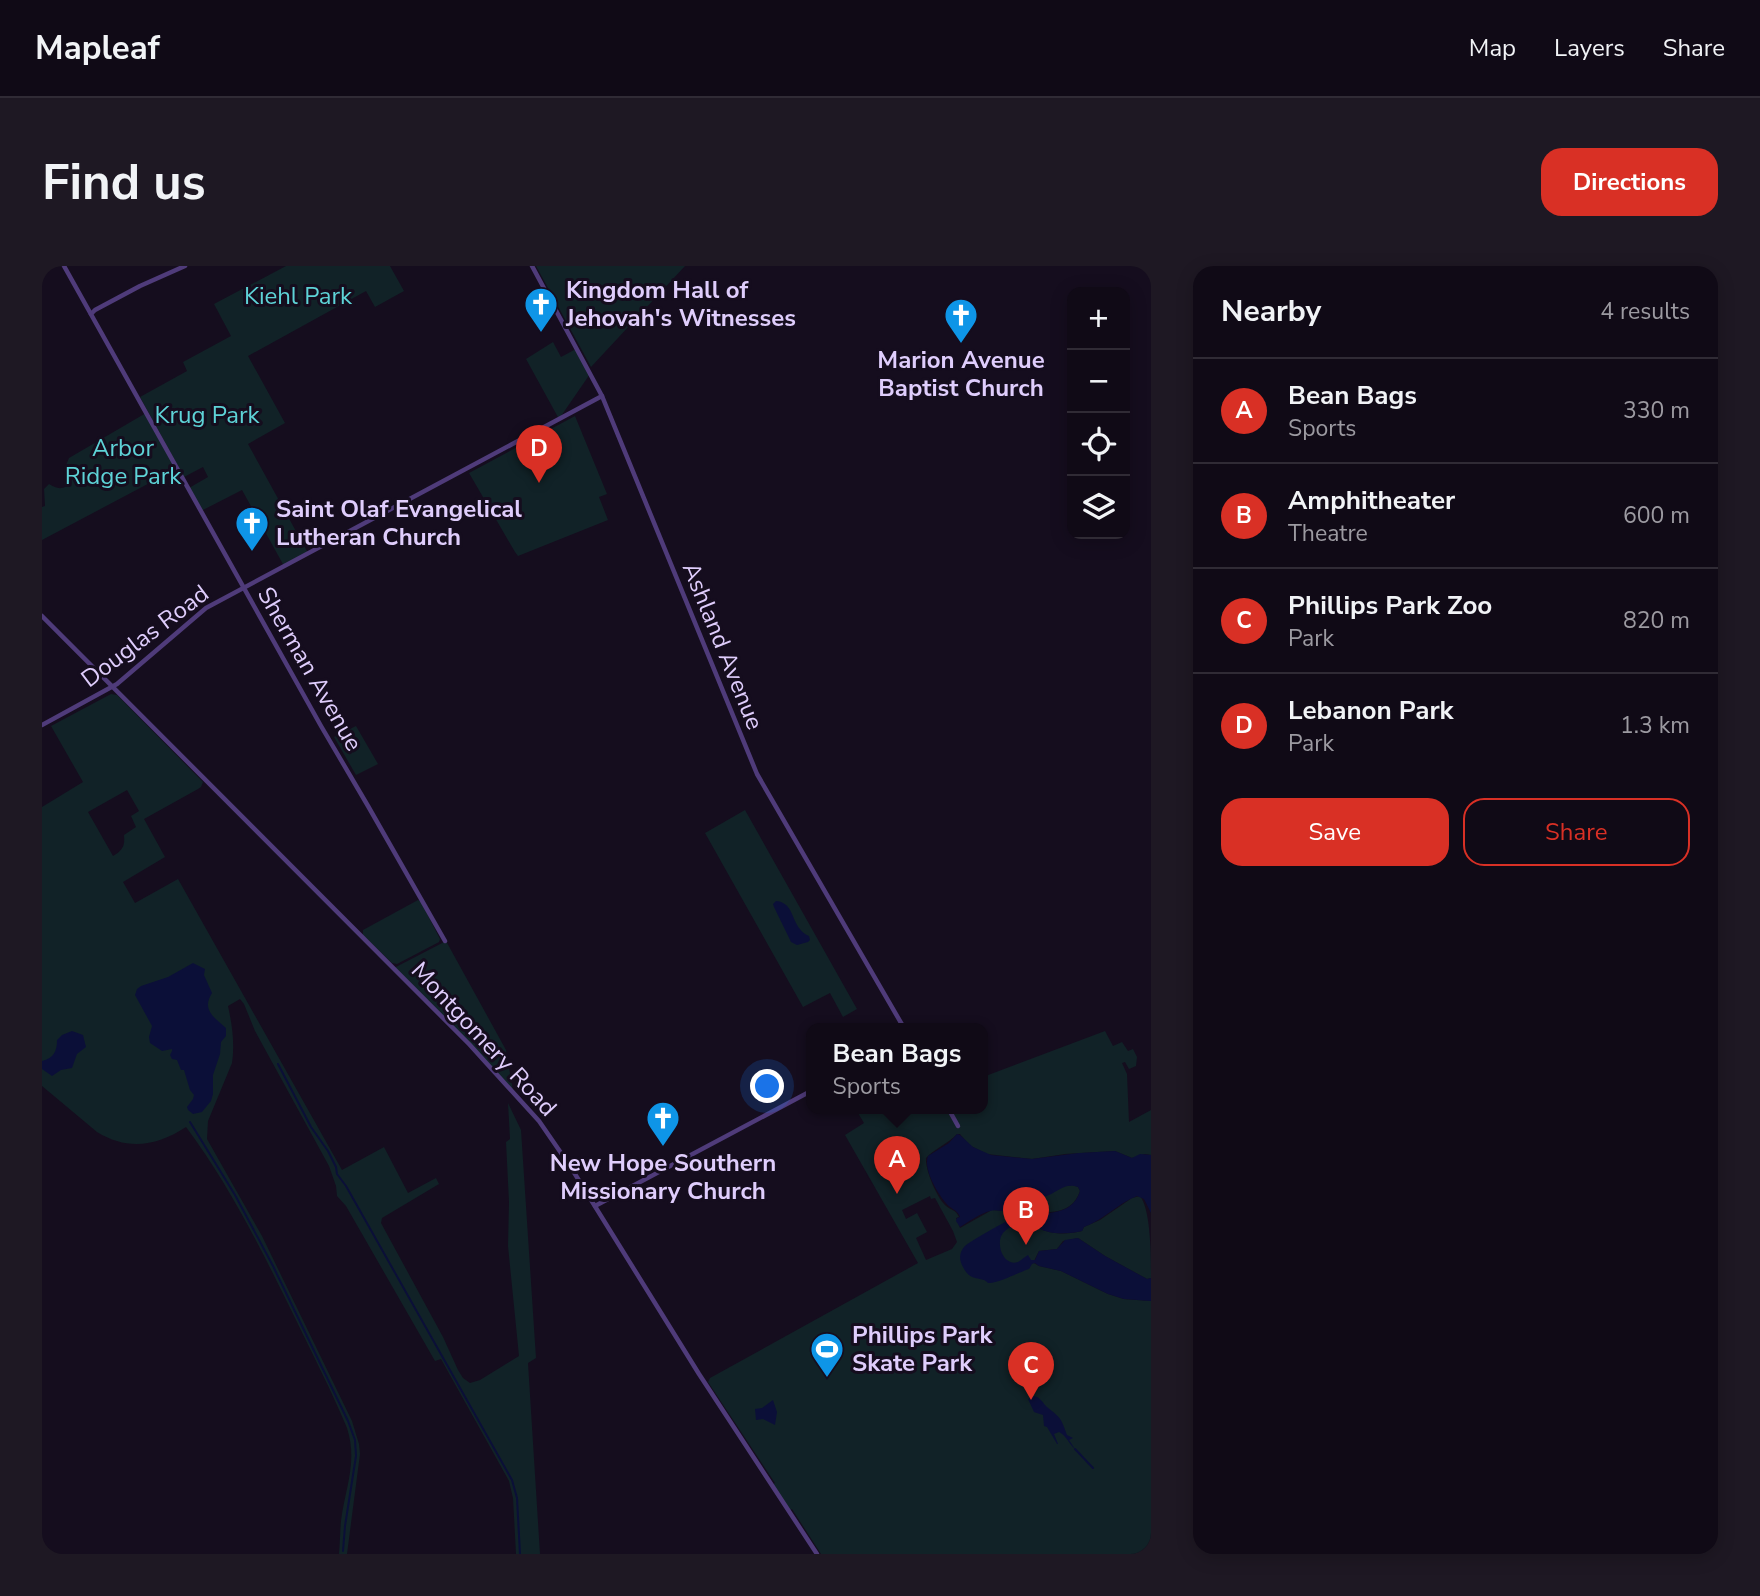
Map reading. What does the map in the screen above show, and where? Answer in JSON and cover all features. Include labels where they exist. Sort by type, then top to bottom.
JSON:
[{"type":"street","name":"Sherman Avenue","points":[[64,266],[445,941]]},
{"type":"street","points":[[91,314],[140,286],[185,266]]},
{"type":"street","name":"Ashland Avenue","points":[[532,266],[602,396],[757,774],[901,1023]]},
{"type":"street","name":"Douglas Road","points":[[42,725],[113,687],[206,608],[602,396]]},
{"type":"street","name":"Montgomery Road","points":[[42,616],[394,968],[504,1082],[544,1128],[699,1374],[817,1554]]},
{"type":"street","points":[[595,1206],[806,1094]]},
{"type":"street","points":[[951,1114],[958,1126]]},
{"type":"green space","name":"Krug Park","points":[[286,266],[390,266],[404,291],[375,307],[366,291],[248,356],[285,423],[248,444],[308,553],[284,566],[242,490],[201,511],[189,488],[208,477],[203,467],[184,477],[140,397],[187,371],[183,362],[231,336],[214,304]]},
{"type":"green space","points":[[536,266],[685,266],[591,367]]},
{"type":"green space","points":[[553,342],[561,357],[576,349],[590,374],[559,419],[526,359]]},
{"type":"green space","name":"Arbor Ridge Park","points":[[146,413],[176,469],[42,540],[44,489],[49,484],[58,488],[67,486],[64,470],[69,458]]},
{"type":"green space","points":[[575,416],[607,494],[599,497],[608,520],[518,556],[469,473]]},
{"type":"green space","points":[[111,694],[117,695],[203,782],[198,789],[144,819],[165,857],[123,882],[135,903],[178,879],[342,1170],[384,1147],[408,1193],[436,1178],[439,1184],[382,1218],[381,1223],[458,1370],[470,1383],[480,1380],[519,1356],[508,1246],[508,1103],[521,1130],[536,1358],[528,1363],[540,1554],[516,1554],[513,1498],[509,1481],[441,1359],[435,1361],[346,1206],[337,1196],[329,1166],[240,999],[228,1006],[233,1034],[232,1063],[208,1121],[207,1139],[262,1236],[352,1421],[360,1454],[347,1554],[339,1554],[341,1521],[351,1464],[347,1428],[272,1272],[218,1173],[186,1127],[153,1142],[120,1142],[97,1132],[42,1086],[42,807],[83,782],[51,726]],"holes":[[[127,790],[139,811],[131,816],[136,827],[124,835],[123,847],[113,856],[88,812]]]},
{"type":"green space","points":[[356,726],[378,764],[356,775],[334,737]]},
{"type":"green space","points":[[745,810],[857,1009],[843,1017],[830,993],[803,1007],[705,833]]},
{"type":"green space","points":[[418,900],[440,939],[439,942],[397,964],[392,963],[363,935],[363,930]]},
{"type":"green space","points":[[446,941],[506,1050],[513,1091],[394,968]]},
{"type":"green space","points":[[1105,1031],[1113,1046],[1122,1042],[1128,1051],[1133,1049],[1137,1057],[1136,1066],[1129,1069],[1125,1062],[1122,1063],[1127,1074],[1129,1122],[1151,1110],[1151,1155],[1132,1158],[1115,1151],[1032,1159],[987,1154],[969,1145],[957,1134],[926,1158],[935,1190],[946,1206],[958,1214],[959,1217],[956,1218],[960,1228],[992,1210],[1005,1211],[1026,1193],[1040,1197],[1064,1186],[1078,1187],[1080,1191],[1076,1199],[1065,1209],[1028,1215],[1037,1227],[1051,1232],[1075,1233],[1132,1198],[1140,1196],[1144,1203],[1148,1222],[1151,1278],[1147,1279],[1105,1256],[1078,1238],[1063,1241],[1057,1249],[1039,1251],[1034,1263],[1061,1271],[1108,1294],[1124,1299],[1151,1301],[1151,1554],[821,1554],[792,1509],[790,1510],[772,1485],[775,1483],[708,1382],[710,1378],[918,1263],[845,1135],[864,1123],[859,1114],[988,1114],[988,1075]],"holes":[[[930,1196],[931,1199],[935,1198],[957,1242],[952,1249],[926,1260],[916,1238],[927,1232],[917,1213],[906,1219],[902,1210]]]},
{"type":"shaded area","points":[[776,901],[787,906],[798,927],[809,936],[808,942],[797,945],[791,942],[774,907]]},
{"type":"shaded area","points":[[193,963],[205,969],[204,975],[212,993],[209,1009],[226,1028],[226,1036],[221,1042],[213,1075],[211,1101],[202,1112],[193,1114],[187,1107],[194,1095],[184,1070],[181,1070],[177,1060],[172,1059],[172,1049],[162,1051],[150,1043],[152,1026],[135,995],[141,986],[168,977]]},
{"type":"shaded area","points":[[72,1031],[83,1035],[86,1047],[77,1054],[72,1068],[61,1070],[52,1076],[42,1069],[42,1061],[54,1054],[57,1040],[62,1035]]},
{"type":"shaded area","points":[[957,1134],[973,1147],[991,1155],[1032,1159],[1115,1151],[1132,1158],[1140,1154],[1151,1155],[1151,1213],[1144,1199],[1137,1196],[1084,1227],[1082,1231],[1048,1232],[1029,1220],[1003,1233],[1000,1248],[1005,1258],[1013,1263],[1028,1255],[1031,1260],[1035,1260],[1039,1251],[1057,1249],[1065,1240],[1078,1238],[1105,1256],[1147,1279],[1151,1278],[1151,1301],[1124,1299],[1108,1294],[1061,1271],[1035,1263],[1029,1269],[992,1283],[967,1274],[960,1257],[967,1244],[1020,1215],[1063,1210],[1076,1200],[1080,1191],[1078,1187],[1069,1186],[1044,1197],[1029,1192],[1011,1210],[986,1212],[960,1227],[956,1221],[960,1217],[959,1214],[938,1192],[927,1167],[928,1156],[949,1143]]},
{"type":"shaded area","points":[[1034,1396],[1060,1419],[1067,1435],[1073,1438],[1069,1440],[1075,1449],[1059,1432],[1054,1434],[1057,1444],[1044,1426],[1043,1415],[1034,1412],[1028,1399]]},
{"type":"shaded area","points":[[773,1400],[777,1412],[775,1425],[763,1419],[756,1420],[755,1409],[762,1408]]},
{"type":"waterway","points":[[278,1064],[311,1127],[328,1151],[337,1174],[512,1480],[517,1498],[520,1554]]},
{"type":"waterway","points":[[190,1122],[235,1195],[273,1266],[355,1440],[356,1456],[343,1551]]},
{"type":"waterway","points":[[1075,1449],[1093,1468]]},
{"type":"place","name":"Kingdom Hall of Jehovah's Witnesses","points":[[541,334]]},
{"type":"place","name":"Marion Avenue Baptist Church","points":[[961,345]]},
{"type":"place","name":"Lebanon Park","points":[[539,483]]},
{"type":"place","name":"Saint Olaf Evangelical Lutheran Church","points":[[252,553]]},
{"type":"place","name":"New Hope Southern Missionary Church","points":[[663,1148]]},
{"type":"place","name":"Bean Bags","points":[[897,1194]]},
{"type":"place","name":"Amphitheater","points":[[1026,1245]]},
{"type":"place","name":"Phillips Park Skate Park","points":[[827,1379]]},
{"type":"place","name":"Phillips Park Zoo","points":[[1031,1400]]},
{"type":"park label","name":"Kiehl Park","points":[[298,296]]}]
